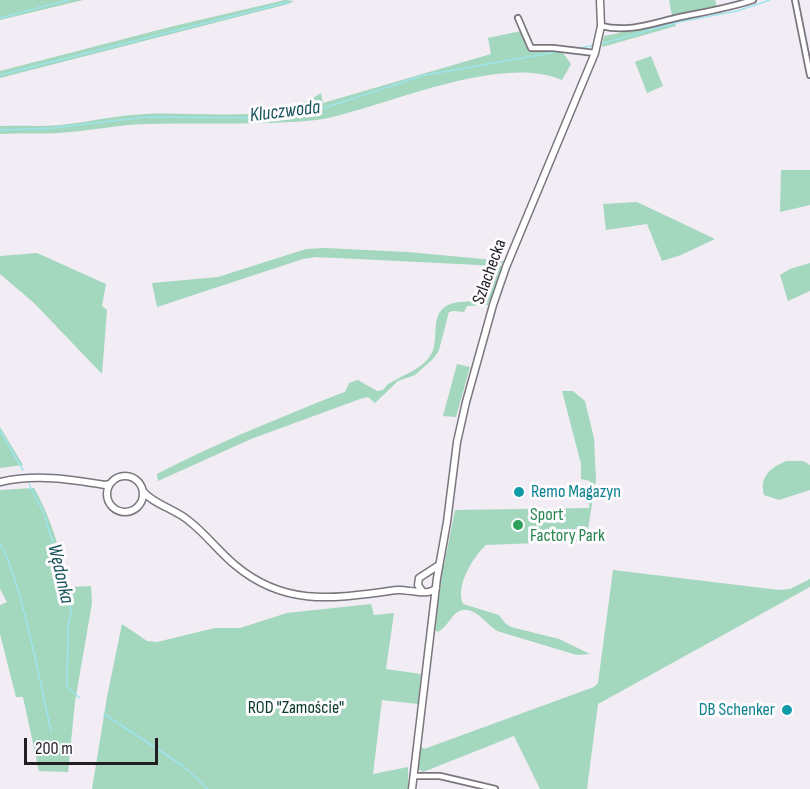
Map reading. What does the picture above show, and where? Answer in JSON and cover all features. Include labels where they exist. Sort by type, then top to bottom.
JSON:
[{"type":"street","name":"Szlachecka","points":[[412,789],[436,586],[459,434],[493,305],[599,40],[600,0]]},
{"type":"street","points":[[601,26],[626,29],[645,26],[733,7],[753,0]]},
{"type":"street","points":[[795,0],[810,75]]},
{"type":"street","points":[[518,18],[531,48],[595,52]]},
{"type":"street","points":[[0,482],[22,477],[39,477],[105,485],[119,477],[130,477],[139,482],[146,495],[192,522],[227,558],[250,577],[282,592],[297,596],[345,597],[401,590],[430,592],[436,586],[434,577],[426,574]]},
{"type":"street","points":[[91,483],[107,495],[111,505],[120,512],[130,512],[147,502],[158,503]]},
{"type":"street","points":[[107,495],[110,484]]},
{"type":"street","points":[[139,507],[143,491]]},
{"type":"street","points":[[401,590],[439,565]]},
{"type":"street","points":[[418,580],[419,587],[434,604]]},
{"type":"street","points":[[413,776],[440,776],[495,789]]},
{"type":"green space","points":[[0,0],[83,0],[0,20]]},
{"type":"green space","points":[[285,0],[294,1],[0,78],[0,71]]},
{"type":"green space","points":[[669,0],[715,0],[717,8],[672,16]]},
{"type":"green space","points":[[674,22],[676,26],[602,47],[604,36]]},
{"type":"green space","points":[[521,31],[530,51],[571,52],[563,53],[571,64],[562,80],[537,74],[509,73],[479,77],[416,92],[332,117],[308,121],[145,124],[59,133],[0,134],[0,126],[60,125],[135,115],[260,113],[303,103],[321,93],[323,103],[491,54],[488,38]]},
{"type":"green space","points":[[651,56],[663,86],[647,93],[635,62]]},
{"type":"green space","points":[[781,170],[810,170],[810,205],[780,212]]},
{"type":"green space","points":[[637,202],[715,239],[662,261],[647,224],[606,230],[603,204]]},
{"type":"green space","points":[[306,249],[408,252],[504,261],[500,265],[503,267],[488,305],[467,306],[464,312],[449,312],[439,350],[434,358],[415,375],[398,381],[375,403],[368,397],[360,399],[251,439],[158,481],[157,474],[247,432],[345,392],[349,383],[358,380],[377,391],[383,390],[387,385],[421,365],[430,356],[435,343],[436,322],[442,309],[452,303],[480,300],[486,294],[499,266],[316,257],[303,259],[157,307],[152,283],[218,277]]},
{"type":"green space","points":[[37,253],[106,284],[102,306],[107,310],[102,374],[34,303],[0,274],[0,256]]},
{"type":"green space","points":[[810,263],[810,291],[788,301],[780,275],[790,269]]},
{"type":"green space","points":[[457,364],[470,367],[456,417],[443,416]]},
{"type":"green space","points":[[562,391],[573,391],[585,401],[594,438],[596,480],[586,541],[486,545],[467,572],[461,589],[461,597],[463,604],[499,615],[511,627],[559,639],[590,654],[577,655],[497,631],[478,615],[467,610],[461,610],[455,614],[438,632],[435,630],[443,565],[455,510],[589,508],[590,481],[581,479],[581,464]]},
{"type":"green space","points":[[0,427],[23,465],[0,468]]},
{"type":"green space","points":[[786,461],[803,461],[810,465],[810,490],[779,500],[764,495],[765,478]]},
{"type":"green space","points":[[34,488],[51,524],[70,587],[91,586],[92,603],[75,702],[68,772],[39,771],[23,697],[16,697],[0,634],[0,605],[7,602],[0,589],[0,490]]},
{"type":"green space","points":[[613,570],[779,590],[790,589],[810,579],[810,587],[598,704],[587,789],[540,789],[514,736],[423,772],[418,769],[421,747],[424,749],[594,687],[598,683]]},
{"type":"green space","name":"ROD \"Zamoście\"","points":[[371,604],[374,615],[394,613],[386,669],[421,674],[418,704],[382,700],[373,774],[408,767],[408,789],[92,789],[122,624],[147,641],[157,642],[215,628],[240,628],[287,613]]},
{"type":"waterway","points":[[0,18],[68,0]]},
{"type":"waterway","name":"Kluczwoda","points":[[600,44],[679,22],[737,11],[770,0]]},
{"type":"waterway","points":[[0,75],[288,2]]},
{"type":"waterway","name":"Kluczwoda","points":[[576,49],[595,45]]},
{"type":"waterway","name":"Kluczwoda","points":[[0,130],[54,128],[146,117],[257,118],[324,108],[425,75],[562,51]]},
{"type":"waterway","name":"Wędonka","points":[[0,431],[23,470]]},
{"type":"waterway","name":"Wędonka","points":[[29,484],[45,516],[69,598],[71,613],[68,627],[67,687],[80,698]]},
{"type":"waterway","points":[[0,543],[11,567],[21,599],[51,731]]},
{"type":"waterway","name":"Wędonka","points":[[104,714],[183,766],[208,789]]},
{"type":"place","name":"Remo Magazyn","points":[[519,492]]},
{"type":"place","name":"Sport Factory Park","points":[[518,525]]},
{"type":"place","name":"DB Schenker","points":[[787,710]]}]
